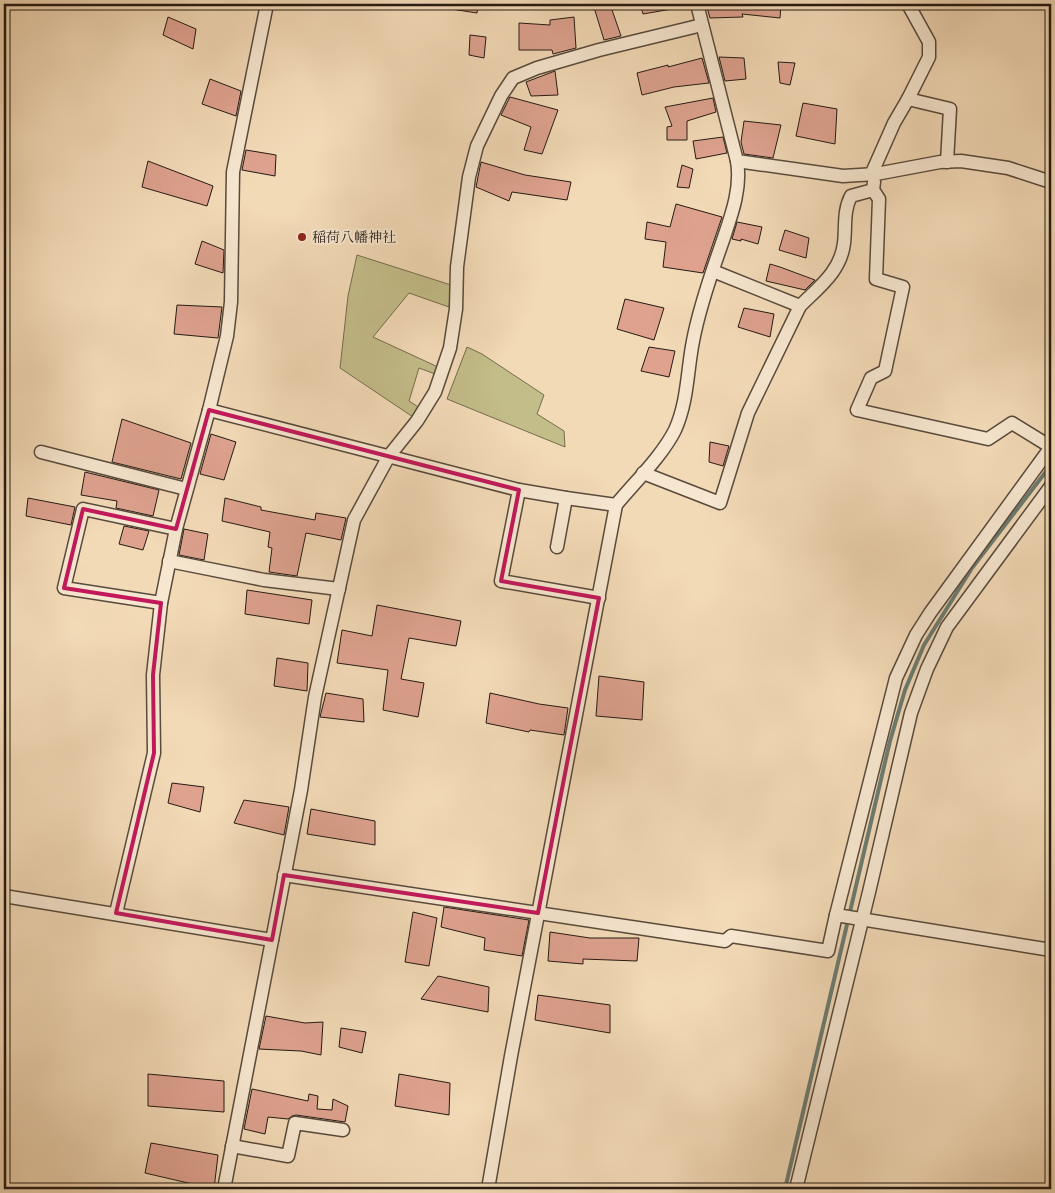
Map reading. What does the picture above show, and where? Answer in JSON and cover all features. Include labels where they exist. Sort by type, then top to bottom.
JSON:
[{"type":"street","points":[[116,913],[154,753],[153,675],[161,603],[176,530],[227,336],[231,302],[233,172],[267,4]]},
{"type":"street","points":[[488,1189],[511,1056],[616,505],[656,458],[674,432],[688,382],[692,341],[734,208],[739,175],[737,161],[697,4]]},
{"type":"street","points":[[284,875],[725,940],[731,936],[828,951],[839,916],[896,678],[916,635],[930,613],[1051,447],[1012,423],[988,439],[857,410],[871,378],[885,371],[903,287],[876,279],[879,199],[873,190],[874,174],[894,123],[929,57],[929,42],[908,4]]},
{"type":"street","points":[[224,1189],[301,790],[315,697],[354,520],[389,456],[417,421],[435,392],[450,348],[456,309],[457,267],[469,177],[477,146],[501,96],[513,78],[537,68],[599,50],[702,25]]},
{"type":"street","points":[[908,99],[950,109],[947,162]]},
{"type":"street","points":[[737,161],[844,176],[874,174],[961,161],[1008,168],[1051,182]]},
{"type":"street","points":[[643,473],[720,503],[748,413],[800,306],[831,276],[842,256],[846,206],[851,196],[873,190]]},
{"type":"street","points":[[713,271],[800,306]]},
{"type":"street","points":[[209,410],[519,490],[616,505]]},
{"type":"street","points":[[41,452],[186,490]]},
{"type":"street","points":[[796,1189],[859,919],[911,713],[927,668],[946,627],[1051,486]]},
{"type":"street","points":[[519,490],[501,581],[599,598]]},
{"type":"street","points":[[557,547],[566,498]]},
{"type":"street","points":[[161,603],[64,588],[83,509],[176,530]]},
{"type":"street","points":[[170,561],[264,580],[339,589]]},
{"type":"street","points":[[4,896],[272,940]]},
{"type":"street","points":[[839,916],[1051,950]]},
{"type":"street","points":[[232,1146],[288,1156],[295,1123],[343,1130]]},
{"type":"highlighted area","points":[[209,410],[519,490],[501,581],[599,598],[538,913],[284,875],[272,940],[116,913],[154,753],[153,675],[161,603],[64,588],[83,509],[176,529]]},
{"type":"shaded area","points":[[357,255],[451,285],[449,307],[409,293],[373,337],[438,367],[435,374],[419,368],[409,401],[420,408],[413,417],[340,368],[348,296]]},
{"type":"shaded area","points":[[467,347],[482,354],[544,395],[537,414],[564,431],[565,447],[447,399]]},
{"type":"building","points":[[451,4],[478,4],[477,13],[451,9]]},
{"type":"building","points":[[593,4],[610,4],[621,36],[604,40]]},
{"type":"building","points":[[640,4],[672,4],[672,9],[643,14]]},
{"type":"building","points":[[706,4],[781,4],[780,18],[742,14],[743,17],[710,18]]},
{"type":"building","points":[[168,17],[196,29],[193,49],[163,35]]},
{"type":"building","points":[[574,17],[576,48],[553,54],[552,50],[519,50],[519,23],[550,25],[550,20]]},
{"type":"building","points":[[470,35],[486,37],[484,58],[469,55]]},
{"type":"building","points":[[719,57],[744,58],[746,79],[725,81]]},
{"type":"building","points":[[702,58],[709,83],[674,87],[642,95],[637,73]]},
{"type":"building","points":[[778,62],[795,63],[790,85],[780,83]]},
{"type":"building","points":[[555,71],[558,95],[531,96],[526,82]]},
{"type":"building","points":[[210,79],[241,91],[236,116],[202,104]]},
{"type":"building","points":[[510,97],[558,110],[542,154],[524,150],[531,127],[501,115]]},
{"type":"building","points":[[713,98],[716,112],[687,121],[687,140],[667,140],[667,127],[672,126],[665,107]]},
{"type":"building","points":[[803,103],[837,109],[835,144],[796,136]]},
{"type":"building","points":[[744,121],[781,125],[773,158],[744,154],[741,142]]},
{"type":"building","points":[[723,137],[727,153],[696,159],[693,141]]},
{"type":"building","points":[[246,150],[276,155],[275,176],[242,170]]},
{"type":"building","points":[[148,161],[213,186],[207,206],[142,187]]},
{"type":"building","points":[[481,162],[525,175],[571,182],[567,200],[512,192],[509,201],[476,187]]},
{"type":"building","points":[[682,165],[693,169],[689,188],[677,187]]},
{"type":"building","points":[[676,204],[722,217],[703,273],[663,267],[666,242],[645,239],[647,222],[670,227]]},
{"type":"building","points":[[737,222],[762,227],[758,244],[741,239],[741,241],[732,239]]},
{"type":"building","points":[[785,230],[809,238],[806,258],[779,250]]},
{"type":"building","points":[[202,241],[224,250],[223,273],[195,264]]},
{"type":"building","points":[[770,264],[815,280],[805,290],[766,281]]},
{"type":"building","points":[[625,299],[664,308],[654,340],[617,329]]},
{"type":"building","points":[[177,305],[222,307],[218,338],[174,334]]},
{"type":"building","points":[[744,308],[774,314],[770,337],[738,327]]},
{"type":"building","points":[[649,347],[675,351],[669,377],[641,371]]},
{"type":"building","points":[[122,419],[191,443],[181,479],[112,462]]},
{"type":"building","points":[[211,434],[236,442],[224,480],[200,474]]},
{"type":"building","points":[[710,442],[729,446],[723,466],[709,462]]},
{"type":"building","points":[[85,472],[159,490],[153,516],[116,508],[117,501],[81,495]]},
{"type":"building","points":[[28,498],[75,507],[71,525],[26,516]]},
{"type":"building","points":[[225,498],[261,507],[261,510],[315,520],[316,513],[346,518],[341,540],[306,533],[297,576],[269,572],[272,548],[268,547],[270,532],[222,521]]},
{"type":"building","points":[[124,526],[149,531],[143,550],[119,544]]},
{"type":"building","points":[[184,529],[208,534],[204,560],[179,555]]},
{"type":"building","points":[[247,590],[312,600],[309,624],[245,614]]},
{"type":"building","points":[[377,605],[461,621],[456,646],[409,638],[401,679],[424,683],[418,717],[383,710],[388,670],[337,663],[342,630],[372,636]]},
{"type":"building","points":[[277,658],[308,663],[307,691],[274,686]]},
{"type":"building","points":[[599,676],[644,682],[642,720],[596,716]]},
{"type":"building","points":[[326,693],[363,699],[364,722],[320,717]]},
{"type":"building","points":[[490,693],[539,704],[568,708],[564,735],[530,730],[529,732],[486,723]]},
{"type":"building","points":[[172,783],[204,787],[200,812],[168,803]]},
{"type":"building","points":[[244,800],[289,807],[284,835],[234,823]]},
{"type":"building","points":[[311,809],[375,821],[375,845],[307,834]]},
{"type":"building","points":[[444,907],[529,920],[522,956],[484,950],[485,938],[441,927]]},
{"type":"building","points":[[413,912],[437,918],[429,966],[405,962]]},
{"type":"building","points":[[550,932],[590,938],[639,938],[637,961],[583,959],[583,964],[548,961]]},
{"type":"building","points":[[438,976],[489,987],[488,1012],[421,999]]},
{"type":"building","points":[[538,995],[610,1005],[610,1033],[535,1020]]},
{"type":"building","points":[[266,1016],[305,1023],[323,1022],[321,1055],[301,1051],[259,1049]]},
{"type":"building","points":[[341,1028],[366,1032],[362,1053],[339,1047]]},
{"type":"building","points":[[148,1074],[224,1081],[224,1112],[148,1106]]},
{"type":"building","points":[[399,1074],[450,1083],[449,1115],[395,1106]]},
{"type":"building","points":[[252,1089],[308,1101],[309,1094],[318,1096],[317,1109],[332,1110],[333,1099],[348,1106],[345,1122],[296,1115],[288,1119],[268,1117],[265,1134],[244,1129]]},
{"type":"building","points":[[151,1143],[218,1155],[214,1189],[145,1173]]},
{"type":"waterway","points":[[785,1189],[890,741],[905,690],[924,645],[972,568],[1051,465]]},
{"type":"place","name":"稲荷八幡神社","points":[[302,237]]}]
